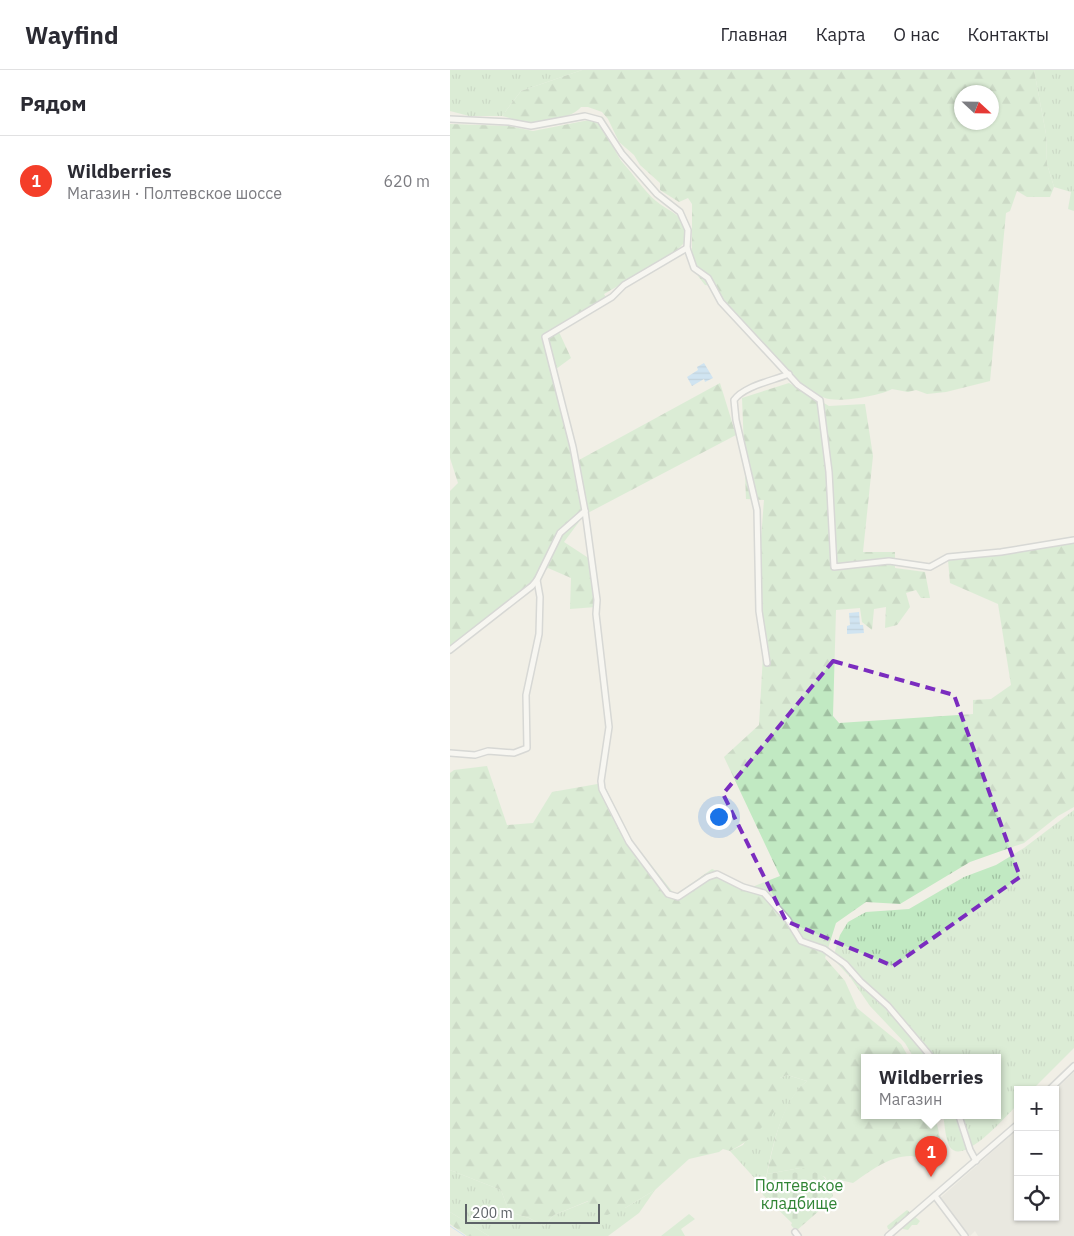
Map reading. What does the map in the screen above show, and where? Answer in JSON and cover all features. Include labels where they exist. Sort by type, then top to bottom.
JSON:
[{"type":"street","points":[[450,119],[509,122],[531,126],[585,116],[600,120],[622,154],[657,194],[680,212],[685,219],[688,230],[687,248],[694,268],[708,278],[721,302],[798,385],[820,400],[829,472],[834,567],[889,561],[930,567],[948,557],[1001,552],[1074,540]]},
{"type":"street","points":[[687,248],[624,285],[612,298],[545,337],[566,416],[585,511],[597,600],[596,614],[609,727],[601,781],[602,789],[629,842],[668,894],[673,897],[681,895],[708,876],[717,874],[743,887],[764,893],[788,920],[801,941],[824,949],[845,964],[860,981],[888,1006],[929,1054]]},
{"type":"street","points":[[767,663],[759,611],[757,510],[734,400],[737,395],[789,374]]},
{"type":"street","points":[[450,650],[538,580],[560,533],[585,511]]},
{"type":"street","points":[[450,753],[475,755],[488,751],[514,754],[527,748],[526,695],[539,634],[540,597],[538,580]]},
{"type":"street","points":[[1053,1086],[1074,1066]]},
{"type":"street","points":[[960,1119],[970,1150],[976,1161]]},
{"type":"street","points":[[888,1236],[1014,1128]]},
{"type":"street","points":[[935,1196],[965,1236]]},
{"type":"highlighted area","points":[[833,661],[954,695],[1020,877],[893,966],[786,921],[723,794]]},
{"type":"shaded area","points":[[1074,1072],[1074,1236],[978,1236],[975,1231],[970,1236],[939,1199],[1014,1133],[1014,1221],[1059,1221],[1059,1086]]},
{"type":"green space","points":[[450,70],[582,70],[521,91],[502,116],[469,116],[450,111]]},
{"type":"green space","points":[[582,70],[1034,70],[1046,134],[1047,164],[1054,187],[1050,197],[1027,197],[1017,191],[1010,211],[1006,213],[990,381],[946,392],[927,394],[916,390],[908,392],[892,389],[859,398],[831,399],[812,391],[797,380],[748,331],[713,286],[705,285],[698,276],[692,258],[692,204],[688,198],[679,202],[660,190],[660,183],[619,142],[608,119],[602,112],[588,107],[581,107],[570,115],[547,121],[532,122],[522,122],[502,116],[521,91]]},
{"type":"green space","points":[[1034,70],[1074,70],[1074,211],[1068,209],[1071,192],[1054,187],[1047,164],[1046,134]]},
{"type":"green space","points":[[589,120],[596,122],[606,132],[623,163],[647,193],[680,219],[685,231],[686,241],[672,255],[604,294],[609,302],[559,332],[571,358],[556,369],[579,460],[720,383],[736,435],[584,515],[564,542],[590,559],[596,607],[570,609],[571,578],[548,568],[450,648],[450,491],[458,483],[450,458],[450,124],[509,126],[533,131]]},
{"type":"green space","points":[[789,383],[829,406],[865,404],[873,456],[863,552],[895,552],[895,568],[925,572],[930,598],[921,598],[916,590],[906,593],[910,607],[897,625],[885,628],[886,607],[874,609],[872,630],[862,622],[860,608],[836,610],[833,716],[839,723],[973,714],[973,700],[991,699],[1011,685],[998,604],[950,583],[948,560],[1074,543],[1074,807],[1058,816],[1024,843],[970,862],[900,904],[866,902],[836,923],[825,958],[845,981],[857,1008],[901,1044],[907,1054],[861,1054],[861,1119],[936,1119],[943,1150],[934,1155],[930,1151],[925,1153],[927,1160],[912,1156],[896,1158],[873,1169],[853,1183],[835,1179],[832,1181],[833,1191],[825,1177],[800,1168],[767,1174],[776,1137],[785,1111],[798,1090],[807,1081],[787,1075],[780,1078],[780,1086],[784,1096],[774,1113],[762,1128],[739,1146],[730,1151],[723,1149],[719,1152],[689,1159],[655,1190],[625,1208],[607,1215],[590,1212],[588,1201],[554,1215],[544,1226],[529,1218],[509,1212],[501,1190],[450,1170],[450,773],[454,770],[487,766],[507,825],[533,823],[552,792],[603,783],[633,842],[675,895],[712,869],[752,887],[780,876],[724,757],[759,725],[763,655],[757,589],[764,500],[746,499],[742,398]]},
{"type":"green space","points":[[1074,810],[1074,1048],[1036,1086],[1014,1086],[1014,1108],[975,1145],[965,1150],[956,1151],[948,1144],[943,1119],[1001,1119],[1001,1054],[912,1054],[905,1043],[870,1006],[850,977],[837,963],[835,951],[840,935],[848,922],[866,912],[909,909],[964,877],[996,865],[1024,848]]},
{"type":"green space","points":[[787,1075],[807,1081],[797,1091],[782,1118],[768,1166],[763,1195],[759,1183],[730,1151],[743,1145],[780,1086],[780,1078]]},
{"type":"green space","name":"Полтевское кладбище","points":[[800,1168],[818,1173],[826,1179],[833,1196],[796,1231],[791,1225],[792,1223],[763,1195],[767,1174]]},
{"type":"green space","points":[[450,1170],[501,1190],[509,1212],[529,1218],[544,1226],[554,1215],[589,1201],[625,1208],[655,1190],[639,1213],[608,1236],[489,1236],[450,1212]]},
{"type":"green space","points":[[907,1210],[920,1221],[917,1225],[912,1225],[908,1230],[903,1229],[902,1226],[892,1230],[888,1229],[887,1226]]},
{"type":"green space","points":[[450,1212],[489,1236],[467,1236],[450,1224]]},
{"type":"green space","points":[[689,1214],[695,1219],[681,1229],[685,1236],[661,1236]]},
{"type":"water","points":[[704,363],[713,378],[705,382],[704,379],[692,386],[687,377],[698,370],[697,367]]},
{"type":"water","points":[[859,612],[860,625],[863,625],[864,633],[847,634],[847,626],[850,625],[849,613]]},
{"type":"waterway","points":[[450,1226],[465,1236]]},
{"type":"place","name":"Wildberries","points":[[931,1177]]}]
